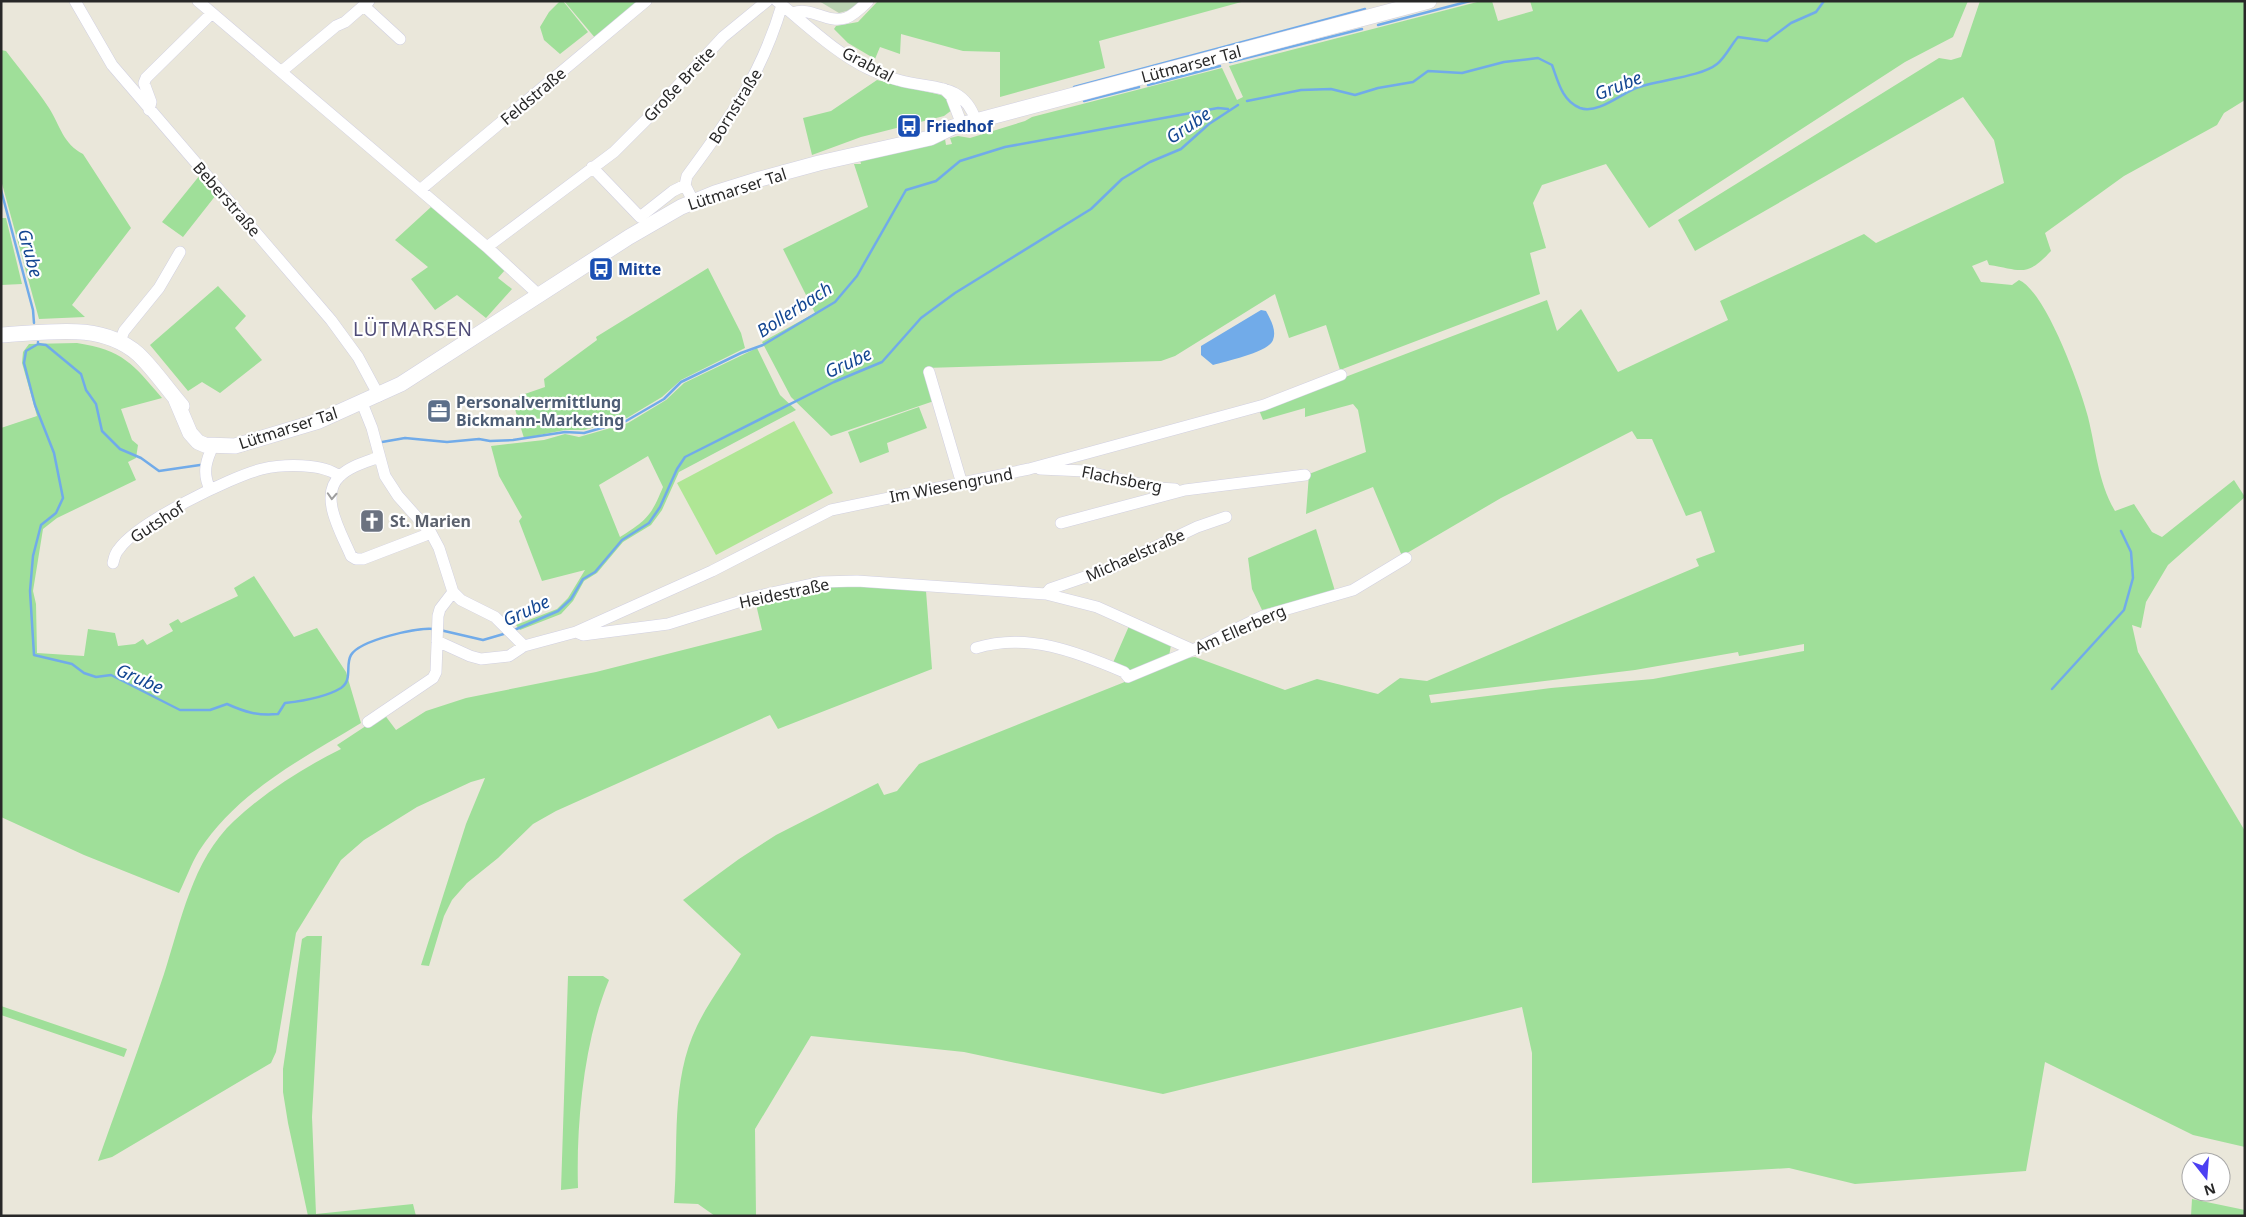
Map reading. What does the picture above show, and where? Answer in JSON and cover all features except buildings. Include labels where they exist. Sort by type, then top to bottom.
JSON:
[{"type":"main road","name":"Lütmarser Tal","points":[[1,335],[85,331],[102,334],[120,341],[138,354],[176,400],[190,434],[198,442],[205,445],[214,444],[226,447],[245,443],[319,421],[379,396],[540,296],[629,237],[694,201],[818,163],[859,146],[928,128],[964,125],[1429,1]]},
{"type":"street","name":"Beberstraße","points":[[76,1],[112,65],[331,320],[358,357],[379,396]]},
{"type":"street","points":[[198,1],[487,247],[540,296]]},
{"type":"street","name":"Feldstraße","points":[[420,190],[646,1]]},
{"type":"street","name":"Große Breite","points":[[487,247],[614,152],[723,37],[767,1]]},
{"type":"street","points":[[793,13],[802,10],[832,20],[839,19],[853,14],[868,1]]},
{"type":"street","name":"Grabtal","points":[[779,3],[850,59],[897,80],[944,89],[961,96],[972,108],[964,125]]},
{"type":"street","name":"Bornstraße","points":[[685,185],[687,176],[724,126],[758,71],[774,32],[779,3]]},
{"type":"street","points":[[282,71],[336,26],[345,22],[367,4],[400,39]]},
{"type":"street","points":[[149,110],[151,102],[144,83],[146,78],[212,13]]},
{"type":"street","points":[[592,167],[640,217],[672,191],[685,185],[694,201]]},
{"type":"street","points":[[120,341],[124,331],[153,296],[180,252]]},
{"type":"street","points":[[153,296],[162,304]]},
{"type":"street","points":[[929,372],[962,484]]},
{"type":"street","name":"Im Wiesengrund","points":[[576,632],[712,572],[831,510],[1028,469],[1264,404],[1341,375]]},
{"type":"street","points":[[362,403],[372,428],[385,476],[398,496],[431,533],[439,548],[453,592],[507,626],[521,641]]},
{"type":"street","points":[[210,489],[205,480],[205,469],[214,444]]},
{"type":"street","points":[[379,457],[339,476],[331,491],[332,509],[351,556],[356,559],[363,559],[431,533]]},
{"type":"street","name":"Gutshof","points":[[113,563],[118,549],[131,536],[210,489],[262,469],[323,467],[339,476]]},
{"type":"street","name":"Flachsberg","points":[[1028,469],[1085,471],[1157,488],[1185,490]]},
{"type":"street","name":"Flachsberg","points":[[1061,523],[1185,490],[1305,475]]},
{"type":"street","name":"Michaelstraße","points":[[1046,594],[1050,589],[1111,568],[1197,527],[1226,517]]},
{"type":"street","name":"Am Ellerberg","points":[[976,648],[998,641],[1041,645],[1076,652],[1124,672],[1128,677],[1193,650],[1263,616],[1353,590],[1406,558]]},
{"type":"street","name":"Heidestraße","points":[[438,632],[470,656],[481,659],[509,656],[521,641],[576,632],[583,635],[668,624],[754,597],[821,582],[857,581],[1046,594],[1097,607],[1193,650]]},
{"type":"street","points":[[368,722],[433,678],[436,672],[440,609],[453,592]]},
{"type":"green space","points":[[560,1],[563,1],[588,32],[560,54],[544,40],[540,27],[549,12]]},
{"type":"green space","points":[[564,1],[642,1],[596,39]]},
{"type":"green space","points":[[819,1],[860,1],[850,10],[839,13]]},
{"type":"green space","points":[[878,1],[1245,1],[1099,41],[1105,68],[1000,97],[1000,52],[963,51],[901,34],[900,54],[880,47],[875,59],[848,43],[834,29],[836,26],[858,22]]},
{"type":"green space","points":[[1481,1],[1492,1],[1498,21],[1533,11],[1530,1],[1968,1],[1953,37],[1905,62],[1649,228],[1606,164],[1542,185],[1533,203],[1546,248],[1530,253],[1540,294],[1340,370],[1326,325],[1289,338],[1275,294],[1175,356],[1161,361],[925,368],[934,401],[831,436],[791,397],[762,342],[815,313],[783,249],[868,207],[854,164],[861,164],[860,160],[945,139],[946,145],[952,144],[950,138],[958,136],[970,138],[1025,121],[1032,117],[1222,68],[1237,100],[1243,97],[1229,66]]},
{"type":"green space","points":[[1980,1],[2245,1],[2245,100],[2224,113],[2217,125],[2124,176],[2045,233],[2051,251],[2043,260],[2029,269],[2017,270],[1989,265],[1987,260],[1972,266],[1981,282],[2012,285],[2019,280],[2029,288],[2051,320],[2078,384],[2088,417],[2101,477],[2115,511],[2134,504],[2152,532],[2162,537],[2234,480],[2245,497],[2168,565],[2146,602],[2141,628],[2132,625],[2138,652],[2245,831],[2245,1147],[2193,1135],[2045,1062],[2026,1171],[1855,1184],[1789,1168],[1532,1183],[1532,1053],[1522,1007],[1163,1094],[964,1052],[811,1036],[755,1129],[756,1216],[715,1216],[698,1204],[674,1203],[677,1113],[679,1091],[688,1047],[702,1017],[741,954],[683,900],[739,859],[776,835],[878,783],[884,795],[897,791],[919,764],[1185,658],[1195,657],[1285,690],[1317,679],[1378,694],[1400,678],[1427,681],[1699,566],[1696,559],[1715,552],[1701,511],[1686,516],[1652,439],[1637,439],[1632,431],[1501,498],[1402,556],[1373,487],[1306,514],[1309,474],[1366,452],[1358,410],[1353,404],[1305,417],[1305,408],[1263,420],[1259,410],[1547,300],[1557,331],[1581,309],[1618,372],[1728,320],[1720,301],[1864,234],[1876,243],[2004,183],[1994,140],[1963,97],[1695,251],[1678,220],[1939,58],[1951,60],[1961,57]],"holes":[[[1804,644],[1804,651],[1653,679],[1551,688],[1431,703],[1429,695],[1635,670],[1738,652],[1739,656]]]},
{"type":"green space","points":[[1,50],[6,51],[39,93],[66,140],[83,154],[131,228],[72,305],[85,317],[39,319],[1,180]]},
{"type":"green space","points":[[877,80],[941,95],[949,100],[952,110],[944,116],[861,137],[812,155],[803,118],[831,111]]},
{"type":"green space","points":[[200,175],[216,195],[183,237],[162,222]]},
{"type":"green space","points":[[431,207],[505,270],[498,278],[512,289],[486,318],[457,295],[435,310],[411,279],[428,267],[395,240]]},
{"type":"green space","points":[[1,218],[6,218],[22,284],[1,285]]},
{"type":"green space","points":[[708,268],[741,333],[745,348],[681,380],[662,397],[627,418],[584,430],[565,430],[524,438],[514,406],[521,403],[519,396],[545,387],[544,379],[597,340],[596,337]]},
{"type":"green space","points":[[218,286],[246,316],[235,328],[262,360],[220,393],[202,382],[188,391],[150,345]]},
{"type":"green space","points":[[77,343],[106,350],[126,360],[162,398],[121,409],[132,440],[138,445],[136,458],[128,462],[136,480],[57,518],[43,529],[33,591],[36,604],[37,653],[84,656],[88,629],[115,633],[118,646],[135,644],[143,639],[147,645],[173,631],[169,624],[178,619],[181,623],[238,596],[234,588],[254,576],[294,637],[317,628],[346,672],[361,723],[272,778],[232,811],[199,851],[179,893],[84,855],[1,817],[1,428],[37,416],[22,363],[23,352],[29,344]]},
{"type":"green space","points":[[757,348],[780,395],[796,410],[679,472],[662,510],[651,525],[623,542],[597,573],[584,581],[573,601],[561,614],[520,630],[516,625],[557,609],[568,598],[585,570],[542,581],[519,521],[522,517],[499,476],[491,446],[544,440],[565,434],[579,437],[628,423],[666,400],[684,383]],"holes":[[[648,456],[663,487],[655,505],[647,516],[620,537],[599,485]]]},
{"type":"green space","points":[[919,407],[927,428],[887,443],[889,452],[860,463],[848,432]]},
{"type":"green space","points":[[794,421],[833,493],[716,555],[677,483]]},
{"type":"green space","points":[[1316,529],[1335,591],[1262,610],[1252,589],[1248,558]]},
{"type":"green space","points":[[822,586],[860,586],[926,591],[932,669],[778,729],[770,715],[556,811],[533,824],[498,858],[467,883],[452,900],[444,916],[429,966],[421,965],[466,824],[485,778],[471,782],[417,807],[364,840],[341,860],[296,933],[276,1052],[271,1063],[112,1157],[98,1161],[198,873],[220,837],[234,821],[259,800],[299,772],[341,749],[337,745],[384,714],[396,730],[426,711],[466,698],[596,672],[762,630],[755,600]]},
{"type":"green space","points":[[1129,626],[1171,645],[1169,656],[1129,671],[1112,665]]},
{"type":"green space","points":[[307,936],[322,936],[312,1117],[316,1214],[413,1204],[416,1216],[308,1216],[283,1092],[283,1069],[302,939]]},
{"type":"green space","points":[[568,976],[603,976],[609,980],[593,1029],[583,1082],[578,1137],[578,1188],[561,1190]]},
{"type":"green space","points":[[1,1006],[127,1049],[124,1057],[1,1015]]},
{"type":"green space","points":[[2192,1202],[2206,1202],[2245,1210],[2245,1216],[2191,1216]]},
{"type":"water","points":[[1261,310],[1266,311],[1274,329],[1273,340],[1270,344],[1256,352],[1213,365],[1201,355],[1201,346]]},
{"type":"waterway","points":[[1378,25],[1470,1]]},
{"type":"waterway","name":"Grube","points":[[1247,101],[1301,90],[1331,89],[1355,95],[1378,88],[1413,82],[1428,71],[1462,73],[1504,62],[1538,58],[1552,65],[1559,84],[1569,101],[1580,108],[1594,108],[1608,103],[1636,88],[1690,75],[1710,68],[1723,58],[1738,37],[1767,41],[1791,23],[1816,12],[1824,1]]},
{"type":"waterway","points":[[1074,87],[1365,9]]},
{"type":"waterway","points":[[1230,62],[1362,29]]},
{"type":"waterway","points":[[1148,85],[1220,66]]},
{"type":"waterway","points":[[1084,101],[1139,87]]},
{"type":"waterway","name":"Grube","points":[[512,631],[558,611],[571,599],[583,579],[595,572],[622,540],[649,523],[660,507],[677,469],[685,457],[834,382],[882,362],[921,318],[955,293],[1091,209],[1122,179],[1150,162],[1181,149],[1209,124],[1238,105]]},
{"type":"waterway","name":"Bollerbach","points":[[382,442],[405,438],[447,442],[479,439],[490,441],[513,440],[565,432],[584,433],[626,421],[664,399],[681,382],[741,353],[763,345],[835,302],[857,276],[906,190],[936,181],[960,161],[1005,147],[1218,108],[1228,109]]},
{"type":"waterway","name":"Grube","points":[[1,190],[33,310],[34,323]]},
{"type":"waterway","name":"Grube","points":[[38,342],[38,344],[26,351],[24,363],[35,405],[54,453],[63,498],[56,513],[41,525],[33,556],[30,591],[34,655],[72,664],[84,673],[96,677],[111,675],[180,710],[210,710],[227,704],[251,713],[278,714],[285,703],[321,696],[345,685],[348,677],[349,659],[356,649],[403,632],[434,629]]},
{"type":"waterway","name":"Bollerbach","points":[[38,344],[46,345],[81,374],[86,390],[96,404],[102,431],[120,449],[141,458],[159,471],[200,465]]},
{"type":"waterway","points":[[2052,689],[2124,610],[2133,578],[2131,552],[2121,531]]},
{"type":"waterway","name":"Grube","points":[[440,630],[483,640],[507,633]]},
{"type":"place","name":"Friedhof","points":[[909,126]]},
{"type":"place","name":"Mitte","points":[[601,269]]},
{"type":"place","name":"Personalvermittlung Bickmann-Marketing","points":[[439,411]]},
{"type":"place","name":"St. Marien","points":[[372,521]]},
{"type":"district","name":"LÜTMARSEN","points":[[413,329]]}]
